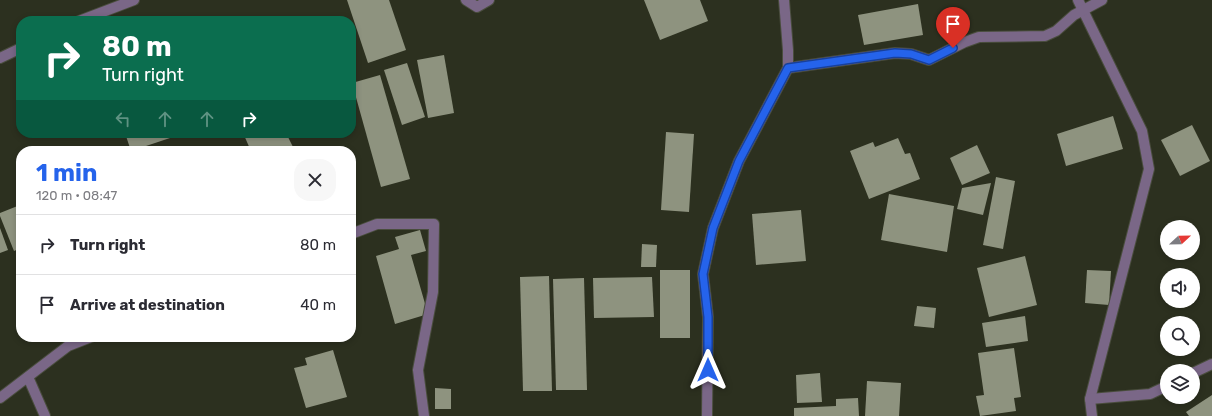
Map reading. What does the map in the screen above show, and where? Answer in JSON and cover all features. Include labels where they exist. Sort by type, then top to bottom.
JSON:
[{"type":"street","points":[[92,16],[134,0]]},
{"type":"street","points":[[466,0],[477,7],[489,0]]},
{"type":"street","points":[[707,416],[708,317],[703,274],[713,228],[739,161],[788,68],[784,0]]},
{"type":"street","points":[[1078,0],[1142,131],[1149,169],[1090,399],[1092,416]]},
{"type":"street","points":[[788,68],[895,53],[911,54],[929,60],[978,37],[1045,36],[1056,31],[1074,15],[1102,0]]},
{"type":"street","points":[[0,58],[16,50]]},
{"type":"street","points":[[356,232],[377,224],[434,224],[434,292],[418,370],[424,416]]},
{"type":"street","points":[[0,398],[68,346],[78,342]]},
{"type":"street","points":[[1200,370],[1212,364]]},
{"type":"street","points":[[28,377],[45,416]]},
{"type":"street","points":[[1090,399],[1150,394],[1160,389]]},
{"type":"building","points":[[347,0],[389,0],[406,50],[368,63],[356,27],[356,16],[352,16]]},
{"type":"building","points":[[644,0],[700,0],[708,21],[660,40]]},
{"type":"building","points":[[918,4],[923,35],[864,45],[858,15]]},
{"type":"building","points":[[444,55],[454,113],[428,118],[417,60]]},
{"type":"building","points":[[407,63],[425,117],[402,125],[384,70]]},
{"type":"building","points":[[380,75],[410,179],[381,187],[356,97],[356,82]]},
{"type":"building","points":[[1113,116],[1123,149],[1066,166],[1057,134]]},
{"type":"building","points":[[1192,125],[1210,161],[1180,176],[1161,140]]},
{"type":"building","points":[[666,132],[694,134],[689,212],[661,210]]},
{"type":"building","points":[[127,138],[170,138],[146,146],[129,146]]},
{"type":"building","points":[[245,138],[288,138],[292,146],[249,146]]},
{"type":"building","points":[[898,138],[905,154],[910,153],[920,179],[869,199],[850,151],[873,142],[875,147]]},
{"type":"building","points":[[977,145],[990,173],[962,185],[950,158]]},
{"type":"building","points":[[996,177],[1015,181],[1003,249],[983,245]]},
{"type":"building","points":[[991,183],[983,215],[957,209],[962,188]]},
{"type":"building","points":[[889,194],[954,206],[947,252],[881,240]]},
{"type":"building","points":[[16,207],[16,250],[14,251],[0,216],[0,213]]},
{"type":"building","points":[[801,210],[806,261],[756,265],[752,214]]},
{"type":"building","points":[[0,228],[8,250],[0,253]]},
{"type":"building","points":[[420,230],[426,251],[411,255],[428,314],[395,324],[376,256],[399,249],[395,237]]},
{"type":"building","points":[[642,244],[657,245],[656,267],[641,267]]},
{"type":"building","points":[[1025,256],[1037,305],[989,317],[977,268]]},
{"type":"building","points":[[660,270],[690,270],[690,338],[660,338]]},
{"type":"building","points":[[1087,270],[1111,271],[1109,305],[1085,303]]},
{"type":"building","points":[[549,276],[552,391],[523,391],[520,277]]},
{"type":"building","points":[[652,277],[654,317],[594,318],[593,278]]},
{"type":"building","points":[[584,278],[587,390],[556,390],[553,279]]},
{"type":"building","points":[[917,306],[936,308],[934,328],[914,326]]},
{"type":"building","points":[[1025,316],[1028,341],[986,347],[982,323]]},
{"type":"building","points":[[1014,348],[1021,397],[1014,398],[1016,411],[980,416],[976,396],[984,395],[978,353]]},
{"type":"building","points":[[333,350],[347,397],[306,408],[294,368],[307,365],[305,358]]},
{"type":"building","points":[[820,373],[822,402],[797,403],[796,375]]},
{"type":"building","points":[[867,381],[901,383],[899,416],[865,416]]},
{"type":"building","points":[[435,388],[451,389],[451,409],[435,409]]},
{"type":"building","points":[[1212,395],[1212,416],[1189,416],[1186,412]]},
{"type":"building","points":[[858,398],[859,416],[794,416],[794,408],[836,406],[836,399]]},
{"type":"route","points":[[708,370],[708,317],[703,274],[713,228],[739,161],[788,68],[895,53],[911,54],[929,60],[953,48]]}]
